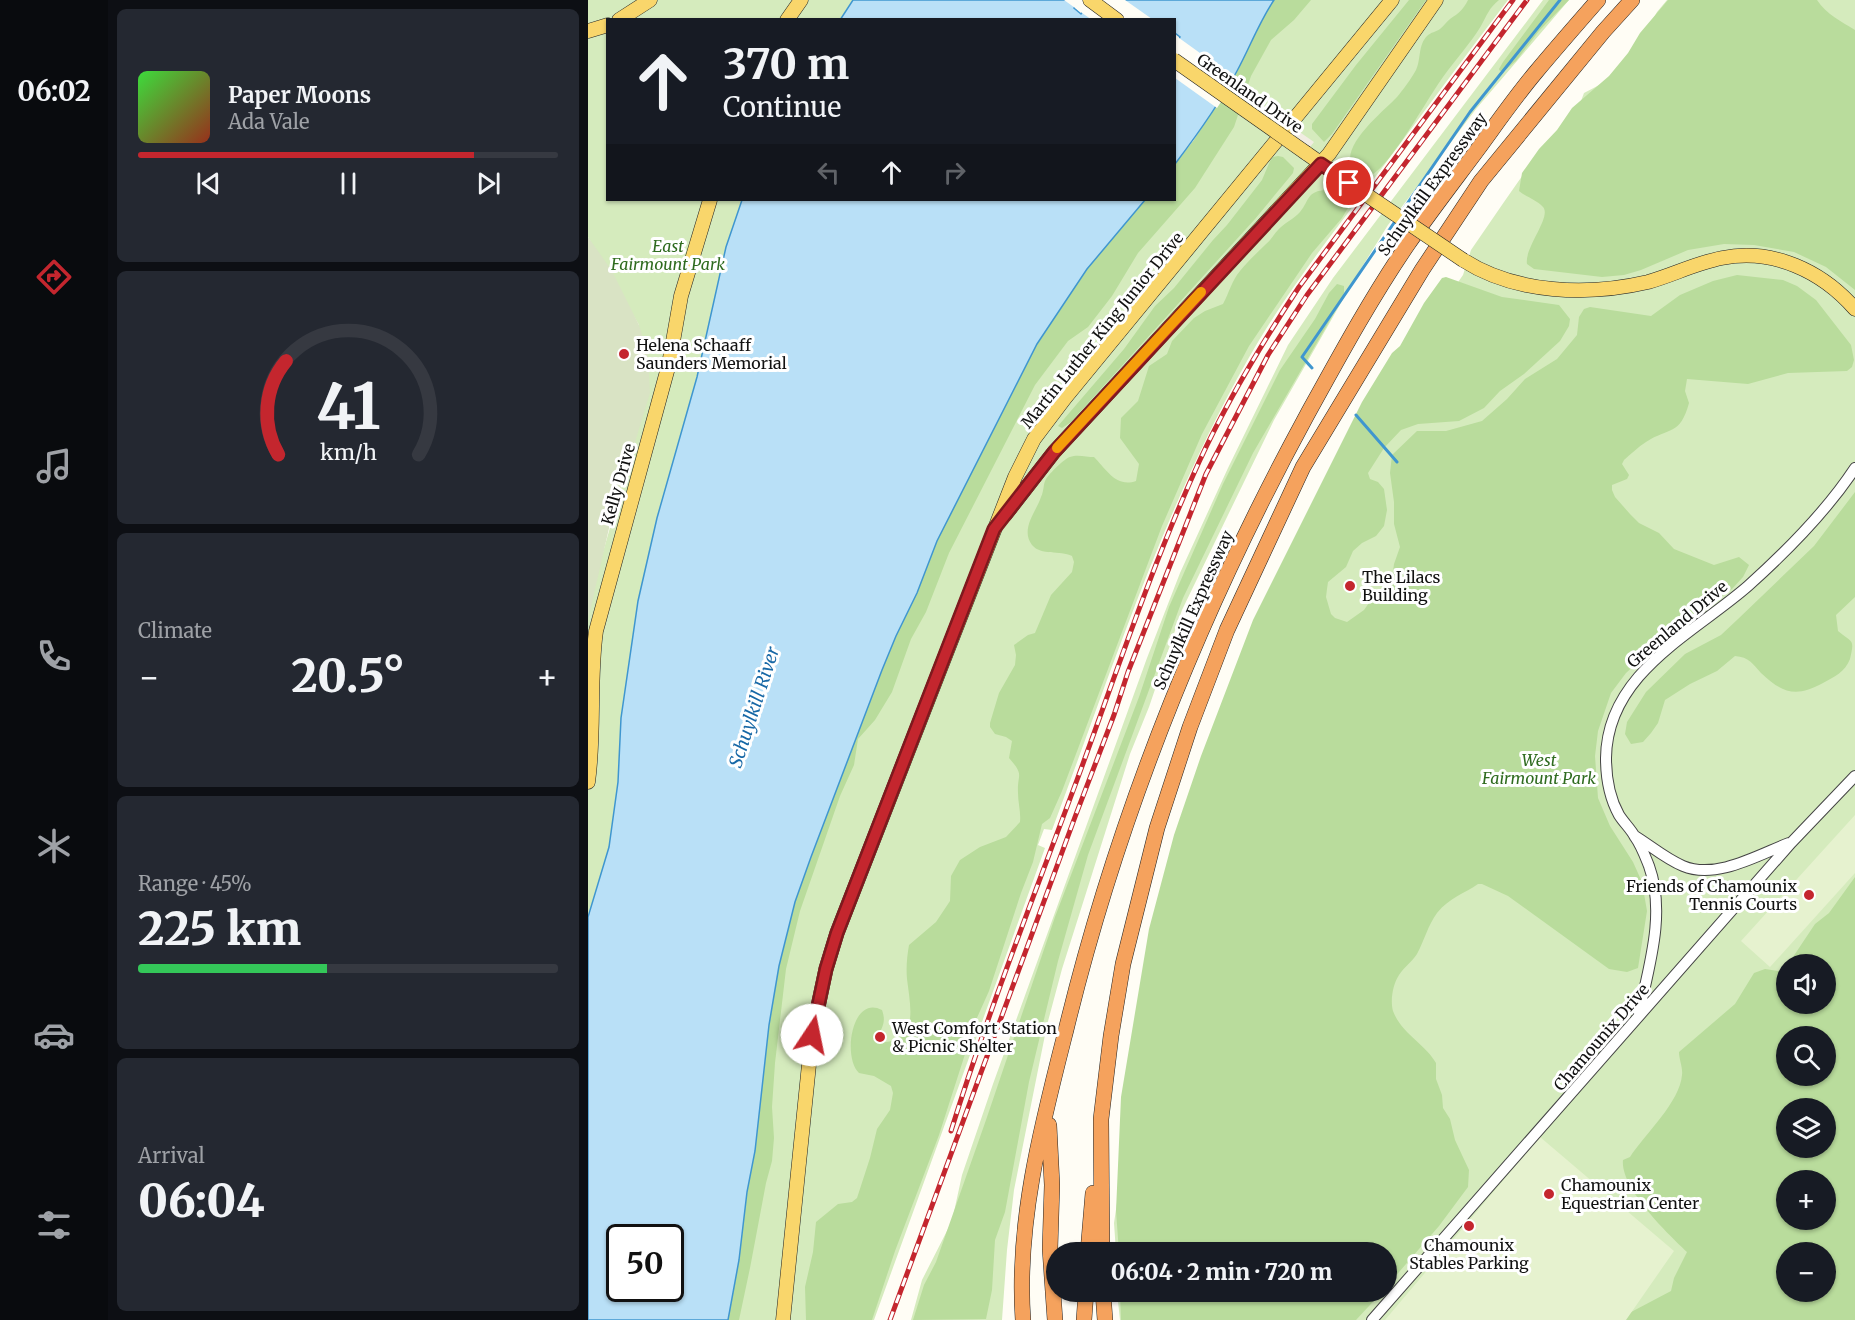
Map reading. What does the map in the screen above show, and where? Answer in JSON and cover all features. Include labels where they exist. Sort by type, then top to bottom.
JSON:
[{"type":"highway","name":"Schuylkill Expressway","points":[[1023,1320],[1020,1285],[1029,1200],[1048,1100],[1074,995],[1098,909],[1151,753],[1217,597],[1278,468],[1322,387],[1406,246],[1535,73],[1598,0]]},
{"type":"highway","points":[[1089,1242],[1101,1119],[1117,1000],[1131,930],[1152,847],[1190,728],[1245,590],[1304,467],[1422,270],[1481,181],[1595,41],[1632,0]]},
{"type":"highway","points":[[1048,1100],[1052,1185],[1050,1249],[1055,1320]]},
{"type":"highway","points":[[1101,1119],[1102,1242]]},
{"type":"highway","points":[[1015,1320],[1020,1285]]},
{"type":"highway","points":[[1084,1320],[1085,1302]]},
{"type":"highway","points":[[1103,1302],[1105,1320]]},
{"type":"main road","points":[[623,18],[650,0]]},
{"type":"main road","points":[[1090,0],[1114,18]]},
{"type":"main road","name":"Martin Luther King Junior Drive","points":[[783,1320],[812,1035],[826,969],[841,923],[1015,477],[1028,450],[1065,398],[1392,0]]},
{"type":"main road","points":[[994,529],[1054,452],[1321,164],[1341,139],[1436,0]]},
{"type":"main road","points":[[588,31],[606,26]]},
{"type":"main road","name":"Greenland Drive","points":[[1176,61],[1321,164]]},
{"type":"main road","points":[[1321,164],[1463,260],[1484,273],[1509,281],[1554,288],[1597,290],[1651,281],[1721,258],[1745,255],[1762,256],[1789,262],[1820,277],[1855,309]]},
{"type":"main road","name":"Kelly Drive","points":[[588,782],[592,737],[591,656],[599,618],[669,364],[681,296],[710,201]]},
{"type":"main road","points":[[1028,450],[1045,456],[1054,452]]},
{"type":"street","name":"Greenland Drive","points":[[1638,1016],[1654,941],[1656,899],[1648,863],[1635,836],[1615,807],[1611,795],[1606,768],[1606,749],[1610,730],[1626,692],[1642,670],[1729,602],[1774,561],[1809,526],[1855,468]]},
{"type":"street","name":"Chamounix Drive","points":[[1372,1320],[1791,843],[1855,776]]},
{"type":"street","name":"Greenland Drive","points":[[1635,836],[1682,866],[1706,870],[1731,865],[1791,843]]},
{"type":"green space","name":"East Fairmount Park","points":[[588,0],[853,0],[841,18],[606,18],[606,201],[742,201],[726,247],[697,377],[657,518],[638,601],[621,718],[618,782],[609,847],[588,917],[588,605],[638,429],[639,325],[588,237]]},
{"type":"green space","points":[[1274,0],[1508,0],[1291,291],[1261,337],[1217,417],[1164,532],[1140,591],[1052,830],[1044,829],[1038,845],[1045,848],[874,1320],[728,1320],[779,966],[831,807],[866,710],[937,541],[1144,201],[1176,201],[1176,163],[1194,140]]},
{"type":"green space","points":[[1274,0],[1311,0],[1294,20],[1271,40],[1251,76],[1234,127],[1195,188],[1138,253],[1112,296],[1088,327],[1068,341],[1035,385],[949,553],[926,612],[911,639],[892,692],[875,720],[858,739],[854,765],[840,796],[800,911],[786,969],[775,1063],[772,1161],[739,1320],[728,1320],[755,1151],[769,1025],[779,966],[795,902],[882,670],[917,593],[937,541],[1037,344],[1087,269],[1144,201],[1176,201],[1176,163],[1194,140],[1237,72]]},
{"type":"green space","points":[[1409,0],[1426,0],[1332,134],[1324,142],[1312,129],[1312,124]]},
{"type":"green space","points":[[1468,0],[1499,0],[1490,9],[1477,33],[1443,77],[1379,170],[1370,176],[1356,169],[1350,160],[1352,149],[1359,137],[1409,81],[1416,70],[1422,44],[1427,36],[1440,29],[1458,13]]},
{"type":"green space","points":[[1543,0],[1569,0],[1476,109],[1388,225],[1274,420],[1182,610],[1149,707],[1130,754],[1062,969],[1047,1025],[1014,1190],[1002,1320],[911,1320],[922,1280],[952,1221],[962,1175],[993,1084],[1147,658],[1180,573],[1228,468],[1288,345],[1333,278]]},
{"type":"green space","points":[[1549,0],[1569,0],[1539,31],[1516,61],[1504,71],[1500,71],[1503,62]]},
{"type":"green space","name":"West Fairmount Park","points":[[1667,0],[1855,0],[1855,1320],[1120,1320],[1118,1302],[1397,1302],[1397,1242],[1115,1242],[1114,1223],[1125,1149],[1133,1065],[1421,336],[1463,275],[1471,250],[1527,169],[1575,117],[1584,93],[1605,82],[1638,47],[1657,12]]},
{"type":"green space","points":[[1668,0],[1817,0],[1830,14],[1855,30],[1855,290],[1826,267],[1794,252],[1754,245],[1724,244],[1688,250],[1641,270],[1624,275],[1602,277],[1534,269],[1527,264],[1527,257],[1545,212],[1541,205],[1519,191],[1522,173],[1572,108],[1609,76],[1628,53],[1640,33]]},
{"type":"green space","points":[[1273,157],[1283,157],[1294,168],[1293,173],[1255,219],[1071,422],[1062,428],[1058,426],[1124,349],[1155,306],[1174,288],[1227,225],[1262,180],[1270,161]]},
{"type":"green space","points":[[1327,190],[1346,198],[1351,203],[1342,218],[1312,253],[1249,346],[1202,434],[1162,526],[1062,791],[1050,818],[1042,824],[1033,862],[989,991],[976,1020],[939,1135],[895,1251],[872,1320],[806,1320],[805,1287],[813,1252],[816,1222],[838,1204],[852,1202],[857,1198],[877,1129],[890,1110],[893,1093],[891,1086],[874,1076],[859,1073],[854,1065],[851,1042],[857,1019],[863,1011],[872,1007],[882,1010],[884,1017],[878,1036],[881,1042],[893,1041],[902,1036],[910,1021],[907,971],[909,945],[936,922],[950,901],[951,876],[960,860],[980,847],[1006,837],[1020,822],[1019,772],[1009,758],[1012,741],[995,734],[990,723],[999,693],[1015,665],[1014,645],[1035,633],[1051,595],[1072,572],[1074,562],[1072,556],[1040,551],[1032,545],[1029,539],[1028,527],[1042,495],[1045,481],[1065,460],[1079,456],[1094,457],[1117,480],[1136,481],[1139,464],[1120,438],[1121,418],[1138,401],[1149,366],[1167,354],[1172,341],[1194,318],[1223,304],[1235,278],[1246,264],[1280,228],[1300,212],[1312,194]]},
{"type":"green space","points":[[588,237],[612,271],[639,325],[648,354],[650,393],[610,524],[588,620]]},
{"type":"green space","points":[[1737,275],[1783,280],[1797,286],[1816,300],[1851,345],[1854,360],[1852,367],[1847,371],[1788,373],[1748,384],[1687,379],[1685,391],[1689,403],[1682,421],[1673,429],[1643,444],[1624,460],[1622,464],[1629,475],[1627,479],[1612,485],[1615,497],[1630,514],[1639,523],[1659,533],[1674,549],[1714,565],[1739,557],[1749,565],[1743,577],[1732,589],[1672,631],[1626,673],[1611,693],[1598,731],[1595,756],[1598,798],[1610,826],[1633,862],[1642,882],[1647,911],[1638,968],[1627,972],[1609,969],[1508,896],[1482,884],[1452,899],[1437,913],[1417,954],[1397,979],[1392,1007],[1402,1026],[1436,1063],[1436,1079],[1442,1095],[1443,1108],[1450,1119],[1455,1140],[1469,1170],[1468,1187],[1439,1226],[1397,1274],[1397,1242],[1118,1242],[1116,1211],[1121,1097],[1149,929],[1174,835],[1201,756],[1253,620],[1362,402],[1392,353],[1400,346],[1424,303],[1442,278],[1446,277],[1502,297],[1559,305],[1570,319],[1569,326],[1560,341],[1524,374],[1500,391],[1484,408],[1459,421],[1418,424],[1401,430],[1384,448],[1368,473],[1370,479],[1378,482],[1384,489],[1387,510],[1384,526],[1376,536],[1353,551],[1346,567],[1328,582],[1326,597],[1331,614],[1347,622],[1388,588],[1392,579],[1400,547],[1394,524],[1390,473],[1392,455],[1417,431],[1446,431],[1482,421],[1525,379],[1557,359],[1577,335],[1579,317],[1584,309],[1590,307],[1651,316],[1680,295],[1713,281]]},
{"type":"green space","points":[[1337,284],[1344,286],[1344,293],[1337,308],[1253,453],[1183,598],[1088,855],[1058,961],[1029,1082],[1005,1212],[995,1240],[992,1290],[986,1319],[913,1320],[924,1285],[936,1262],[1055,917],[1139,697],[1169,607],[1223,484],[1280,370]]},
{"type":"green space","points":[[1855,492],[1855,597],[1836,615],[1838,631],[1852,644],[1850,659],[1842,671],[1813,688],[1797,692],[1776,685],[1747,659],[1735,656],[1717,671],[1665,700],[1658,723],[1651,733],[1643,742],[1631,744],[1625,734],[1627,722],[1646,692],[1685,654],[1721,635],[1738,619],[1814,546]]},
{"type":"green space","name":"Friends of Chamounix Tennis Courts","points":[[1855,815],[1855,873],[1782,954],[1776,954],[1776,960],[1770,967],[1741,941]]},
{"type":"green space","points":[[1855,877],[1855,1320],[1616,1320],[1671,1291],[1674,1278],[1687,1252],[1637,1197],[1624,1171],[1623,1160],[1630,1157],[1675,1096],[1682,1075],[1679,1052],[1735,1004],[1754,973],[1765,969],[1776,971],[1776,1014],[1836,1014],[1836,954],[1795,954],[1815,924],[1829,913]]},
{"type":"green space","name":"Chamounix Equestrian Center","points":[[1540,1137],[1674,1251],[1626,1320],[1385,1320]]},
{"type":"green space","points":[[1120,1302],[1373,1302],[1356,1320],[1121,1320]]},
{"type":"shaded area","points":[[1176,36],[1253,91],[1249,97],[1314,142],[1310,147],[1176,52]]},
{"type":"water","points":[[853,0],[1079,0],[1074,8],[1081,14],[1091,0],[1274,0],[1223,95],[1176,163],[1176,44],[1180,37],[1176,34],[1176,18],[841,18]]},
{"type":"water","name":"Schuylkill River","points":[[742,201],[1144,201],[1087,269],[1037,344],[937,541],[917,593],[882,670],[811,857],[795,902],[779,966],[769,1025],[755,1151],[728,1320],[588,1320],[588,917],[609,847],[618,782],[621,718],[638,601],[657,518],[697,377],[726,247]]},
{"type":"pier","points":[[1064,0],[1082,0],[1078,7],[1081,10],[1088,0],[1125,0],[1151,18],[1089,18]]},
{"type":"pier","points":[[1176,36],[1236,79],[1217,108],[1176,79]]},
{"type":"waterway","points":[[1400,214],[1470,112],[1560,0]]},
{"type":"waterway","points":[[1312,368],[1302,357],[1396,220]]},
{"type":"waterway","points":[[1356,415],[1397,462]]},
{"type":"railway","points":[[951,1131],[996,998],[1135,620],[1182,501],[1210,439],[1246,373],[1299,287],[1513,0]]},
{"type":"railway","points":[[890,1320],[1128,672],[1206,474],[1268,355],[1307,295],[1527,0]]},
{"type":"slow traffic","points":[[1057,448],[1201,292]]},
{"type":"place","name":"Helena Schaaff Saunders Memorial","points":[[624,354]]},
{"type":"place","name":"The Lilacs Building","points":[[1350,586]]},
{"type":"place","name":"Friends of Chamounix Tennis Courts","points":[[1809,895]]},
{"type":"place","name":"West Comfort Station & Picnic Shelter","points":[[880,1037]]},
{"type":"place","name":"Chamounix Equestrian Center","points":[[1549,1194]]},
{"type":"place","name":"Chamounix Stables Parking","points":[[1469,1226]]},
{"type":"route","points":[[812,1035],[826,969],[837,933],[994,529],[1054,452],[1321,164],[1349,183]]}]
